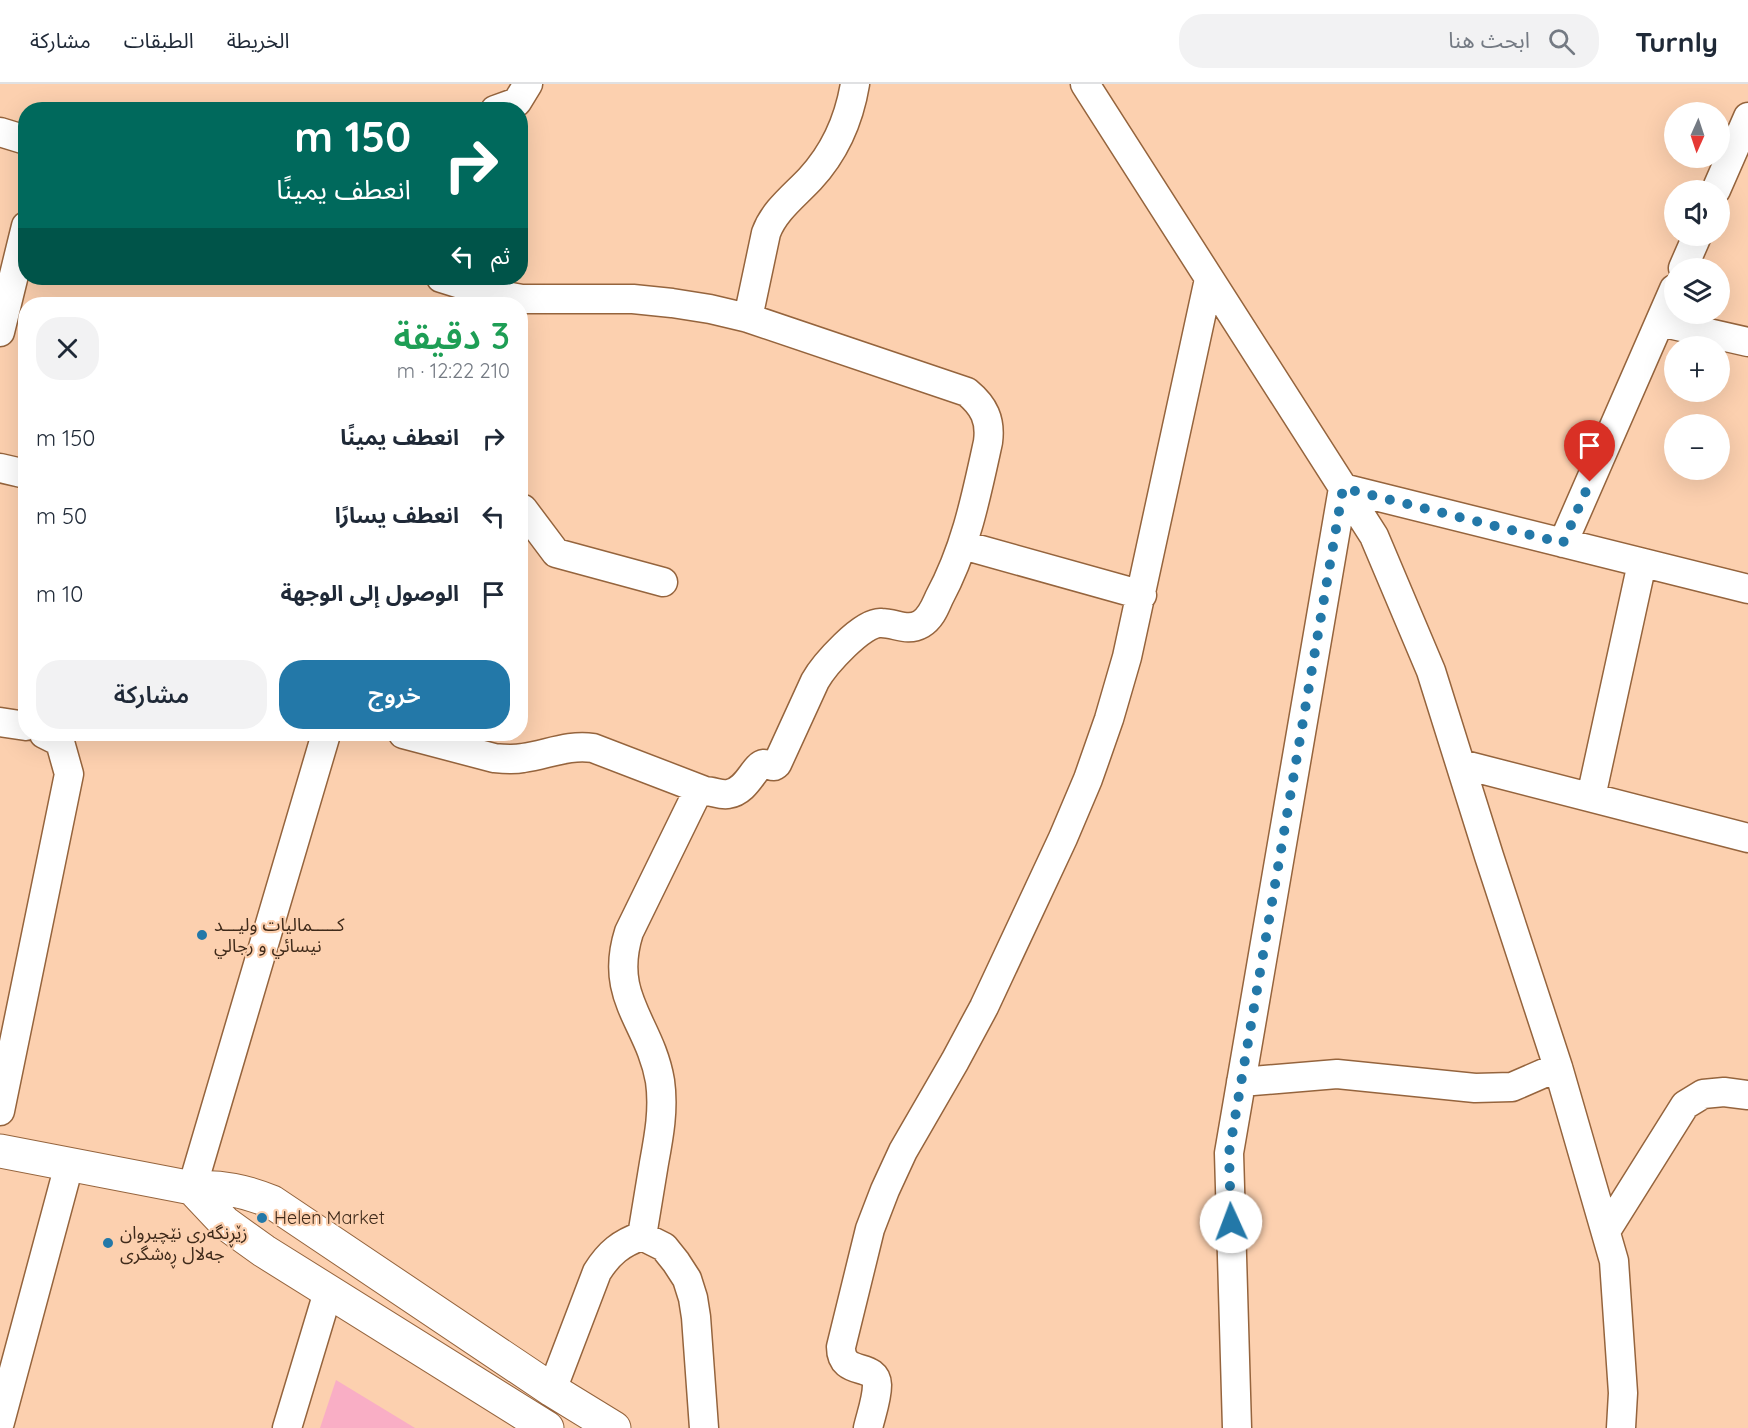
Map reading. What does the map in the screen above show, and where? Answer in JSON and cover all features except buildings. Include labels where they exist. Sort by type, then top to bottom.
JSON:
[{"type":"main road","points":[[0,1151],[192,1188],[234,1189],[272,1202],[552,1390],[614,1428]]},
{"type":"main road","points":[[192,1188],[217,1215],[244,1238],[547,1428]]},
{"type":"street","points":[[517,102],[528,84]]},
{"type":"street","points":[[748,318],[770,221],[818,170],[837,142],[853,100],[855,84]]},
{"type":"street","points":[[1085,84],[1374,536],[1431,671],[1558,1067],[1614,1261],[1623,1393],[1621,1428]]},
{"type":"street","points":[[1720,180],[1748,117]]},
{"type":"street","points":[[0,132],[18,138]]},
{"type":"street","points":[[0,332],[18,259]]},
{"type":"street","points":[[868,1428],[876,1391],[876,1380],[867,1371],[853,1368],[846,1363],[842,1356],[842,1347],[870,1230],[903,1151],[984,1007],[1088,779],[1127,657],[1209,279]]},
{"type":"street","points":[[456,285],[482,297]]},
{"type":"street","points":[[430,741],[494,758],[507,759],[521,759],[575,747],[593,748],[705,791],[721,794],[734,793],[744,787],[758,767],[764,764],[774,766],[777,764],[815,681],[822,668],[832,657],[873,623],[904,628],[913,627],[930,616],[963,545],[980,477],[990,430],[984,408],[967,392],[748,318],[710,309],[624,299],[528,299]]},
{"type":"street","points":[[1563,543],[1664,313]]},
{"type":"street","points":[[1660,322],[1748,342]]},
{"type":"street","points":[[0,468],[18,472]]},
{"type":"street","points":[[1343,488],[1748,589]]},
{"type":"street","points":[[1238,1428],[1229,1153],[1343,488]]},
{"type":"street","points":[[528,516],[556,553],[663,582]]},
{"type":"street","points":[[963,545],[1142,595]]},
{"type":"street","points":[[1591,797],[1642,563]]},
{"type":"street","points":[[0,722],[18,725]]},
{"type":"street","points":[[0,1111],[69,774],[58,741]]},
{"type":"street","points":[[192,1188],[325,741]]},
{"type":"street","points":[[1461,764],[1748,838]]},
{"type":"street","points":[[642,1236],[661,1121],[662,1100],[655,1060],[626,992],[623,969],[625,946],[629,932],[693,799],[700,791],[705,791]]},
{"type":"street","points":[[1241,1082],[1337,1074],[1475,1088],[1512,1087],[1558,1067]]},
{"type":"street","points":[[1606,1231],[1685,1105],[1703,1094],[1724,1092],[1748,1095]]},
{"type":"street","points":[[0,1422],[69,1165]]},
{"type":"street","points":[[552,1390],[597,1272],[605,1258],[617,1247],[642,1236]]},
{"type":"street","points":[[642,1236],[664,1247],[687,1279],[696,1317],[704,1428]]},
{"type":"street","points":[[287,1428],[328,1292]]},
{"type":"shaded area","points":[[336,1380],[415,1428],[320,1428]]},
{"type":"place","name":"كـــــمالیات ولیـــد نیسائي و رجالي","points":[[202,935]]},
{"type":"place","name":"Helen Market","points":[[262,1218]]},
{"type":"place","name":"زێڕنگەری نێچیروان جەلال ڕەشگری","points":[[108,1243]]},
{"type":"route","points":[[1231,1222],[1229,1153],[1343,488],[1563,543],[1590,482]]}]
